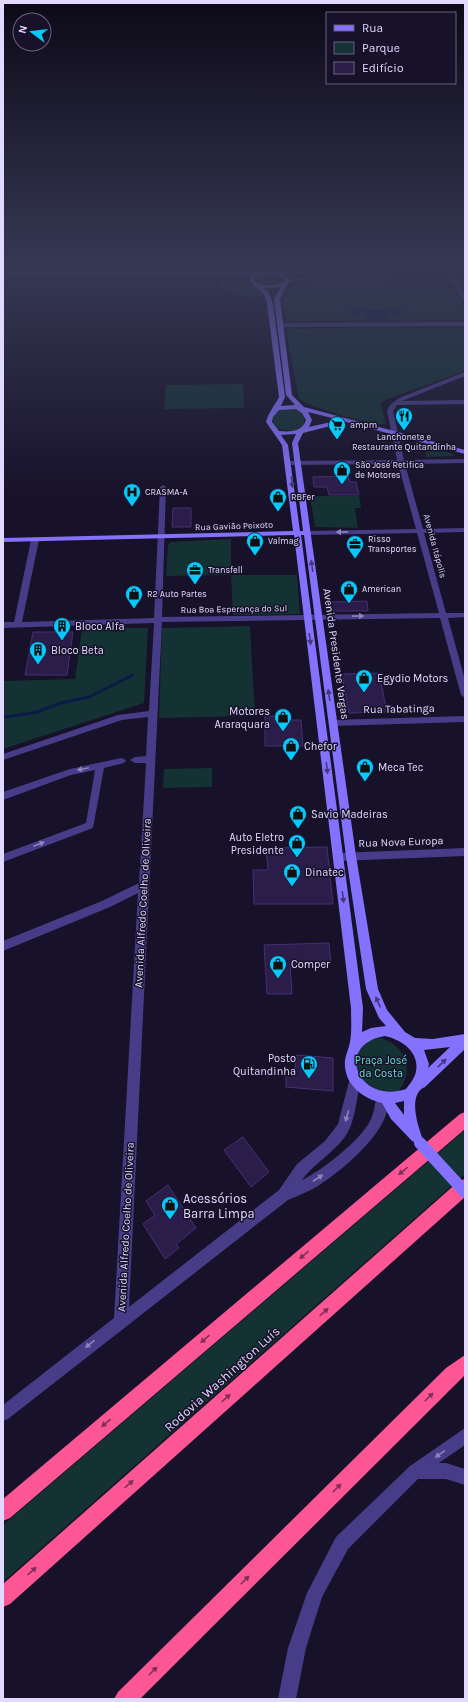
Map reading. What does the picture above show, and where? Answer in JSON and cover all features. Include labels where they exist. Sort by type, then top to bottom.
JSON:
[{"type":"highway","points":[[3,1511],[465,1118]]},
{"type":"highway","name":"Rodovia Washington Luís","points":[[3,1597],[465,1187]]},
{"type":"highway","points":[[125,1699],[452,1374],[465,1364]]},
{"type":"main road","name":"Avenida Presidente Vargas","points":[[275,343],[282,397],[277,408],[270,417],[269,422],[285,445],[293,463],[307,532],[351,856],[372,989],[383,1014],[400,1034]]},
{"type":"main road","name":"Avenida Presidente Vargas","points":[[283,343],[290,395],[308,416],[308,424],[300,432],[295,443],[293,463],[297,533],[357,1008],[356,1044]]},
{"type":"main road","points":[[277,408],[289,406],[302,408],[465,452]]},
{"type":"main road","points":[[276,433],[295,434],[326,424],[354,422]]},
{"type":"main road","name":"Rua Gavião Peixoto","points":[[3,540],[307,532]]},
{"type":"main road","points":[[418,1140],[410,1122],[415,1089],[423,1074],[423,1063],[420,1052],[412,1043],[400,1034],[383,1031],[368,1034],[356,1044],[351,1055],[351,1060],[355,1078],[362,1087],[371,1094],[384,1098],[399,1098],[415,1089],[465,1040]]},
{"type":"main road","points":[[412,1043],[424,1046],[465,1040]]},
{"type":"main road","points":[[384,1098],[395,1115],[465,1192]]},
{"type":"street","points":[[394,403],[401,398],[465,374]]},
{"type":"street","points":[[394,403],[465,402]]},
{"type":"street","name":"Avenida Itápolis","points":[[394,403],[390,411],[394,433],[465,695]]},
{"type":"street","points":[[293,463],[465,461]]},
{"type":"street","name":"Avenida Alfredo Coelho de Oliveira","points":[[121,1320],[158,620],[163,487]]},
{"type":"street","name":"Rua Gavião Peixoto","points":[[307,532],[465,530]]},
{"type":"street","points":[[17,625],[35,540]]},
{"type":"street","name":"Rua Boa Esperança do Sul","points":[[3,625],[158,620],[465,615]]},
{"type":"street","points":[[3,757],[121,717],[152,714]]},
{"type":"street","name":"Rua Tabatinga","points":[[333,722],[465,719]]},
{"type":"street","points":[[135,760],[150,759]]},
{"type":"street","points":[[3,796],[70,772],[121,761]]},
{"type":"street","points":[[3,858],[90,825],[100,766]]},
{"type":"street","name":"Rua Nova Europa","points":[[338,857],[465,852]]},
{"type":"street","points":[[3,946],[106,904],[144,885]]},
{"type":"street","points":[[283,1195],[302,1169],[329,1145],[344,1127],[355,1078]]},
{"type":"street","points":[[3,1414],[121,1320],[283,1195],[316,1180],[353,1151],[374,1126],[380,1113],[384,1098]]},
{"type":"street","points":[[287,1699],[297,1648],[303,1627],[315,1593],[342,1543],[415,1471],[465,1436]]},
{"type":"street","points":[[415,1471],[446,1471],[465,1477]]},
{"type":"green space","points":[[289,343],[465,343],[465,371],[385,400],[381,403],[386,424],[370,423],[342,416],[299,399]]},
{"type":"green space","points":[[243,384],[244,408],[164,409],[166,385]]},
{"type":"green space","points":[[293,408],[301,411],[305,418],[303,428],[295,431],[277,429],[273,424],[273,417],[279,410]]},
{"type":"green space","points":[[423,445],[451,453],[455,456],[426,457]]},
{"type":"green space","points":[[310,496],[359,496],[361,508],[355,508],[358,528],[315,527]]},
{"type":"green space","points":[[231,539],[231,575],[166,576],[168,545],[170,542]]},
{"type":"green space","points":[[231,575],[297,575],[300,614],[233,615]]},
{"type":"green space","points":[[250,626],[255,716],[159,718],[162,628]]},
{"type":"green space","points":[[82,628],[148,628],[144,703],[3,749],[3,681],[75,679]]},
{"type":"green space","points":[[212,768],[212,787],[163,788],[164,769]]},
{"type":"green space","name":"Praça José da Costa","points":[[378,1037],[395,1045],[405,1059],[407,1067],[406,1075],[398,1092],[383,1095],[358,1077],[355,1055],[359,1045]]},
{"type":"green space","points":[[465,1130],[465,1174],[3,1582],[3,1525]]},
{"type":"building","name":"São José Retifica de Motores","points":[[348,476],[350,482],[356,482],[359,495],[329,495],[327,487],[314,487],[313,477]]},
{"type":"building","points":[[173,508],[191,508],[191,527],[172,527]]},
{"type":"building","name":"American","points":[[367,601],[368,611],[332,611],[331,602]]},
{"type":"building","points":[[33,632],[73,632],[67,675],[25,675]]},
{"type":"building","name":"Egydio Motors","points":[[379,673],[387,712],[349,713],[342,674]]},
{"type":"building","name":"Motores Araraquara","points":[[265,716],[287,716],[287,720],[301,720],[303,746],[265,746]]},
{"type":"building","name":"Dinatec","points":[[327,847],[333,904],[254,904],[253,870],[268,870],[266,848]]},
{"type":"building","name":"Comper","points":[[329,943],[331,963],[290,964],[292,994],[267,994],[264,945]]},
{"type":"building","name":"Posto Quitandinha","points":[[296,1055],[333,1058],[333,1091],[286,1087],[286,1070],[295,1071]]},
{"type":"building","points":[[243,1137],[269,1172],[251,1187],[224,1150]]},
{"type":"building","name":"Acessórios Barra Limpa","points":[[168,1185],[196,1228],[176,1244],[179,1248],[165,1259],[143,1224],[155,1215],[146,1201]]},
{"type":"waterway","points":[[3,717],[34,713],[61,703],[89,697],[133,675]]},
{"type":"place","name":"Lanchonete e Restaurante Quitandinha","points":[[404,431]]},
{"type":"place","name":"ampm","points":[[337,440]]},
{"type":"place","name":"São José Retifica de Motores","points":[[342,485]]},
{"type":"place","name":"CRASMA-A","points":[[132,507]]},
{"type":"place","name":"RBFer","points":[[278,512]]},
{"type":"place","name":"Valmag","points":[[255,556]]},
{"type":"place","name":"Risso Transportes","points":[[355,559]]},
{"type":"place","name":"Transfell","points":[[195,585]]},
{"type":"place","name":"American","points":[[349,604]]},
{"type":"place","name":"R2 Auto Partes","points":[[134,609]]},
{"type":"place","name":"Bloco Alfa","points":[[62,641]]},
{"type":"place","name":"Bloco Beta","points":[[38,665]]},
{"type":"place","name":"Egydio Motors","points":[[364,693]]},
{"type":"place","name":"Motores Araraquara","points":[[283,732]]},
{"type":"place","name":"Chefor","points":[[291,761]]},
{"type":"place","name":"Meca Tec","points":[[365,782]]},
{"type":"place","name":"Savio Madeiras","points":[[298,829]]},
{"type":"place","name":"Auto Eletro Presidente","points":[[297,858]]},
{"type":"place","name":"Dinatec","points":[[292,887]]},
{"type":"place","name":"Comper","points":[[278,979]]},
{"type":"place","name":"Posto Quitandinha","points":[[309,1079]]},
{"type":"place","name":"Acessórios Barra Limpa","points":[[170,1220]]}]
